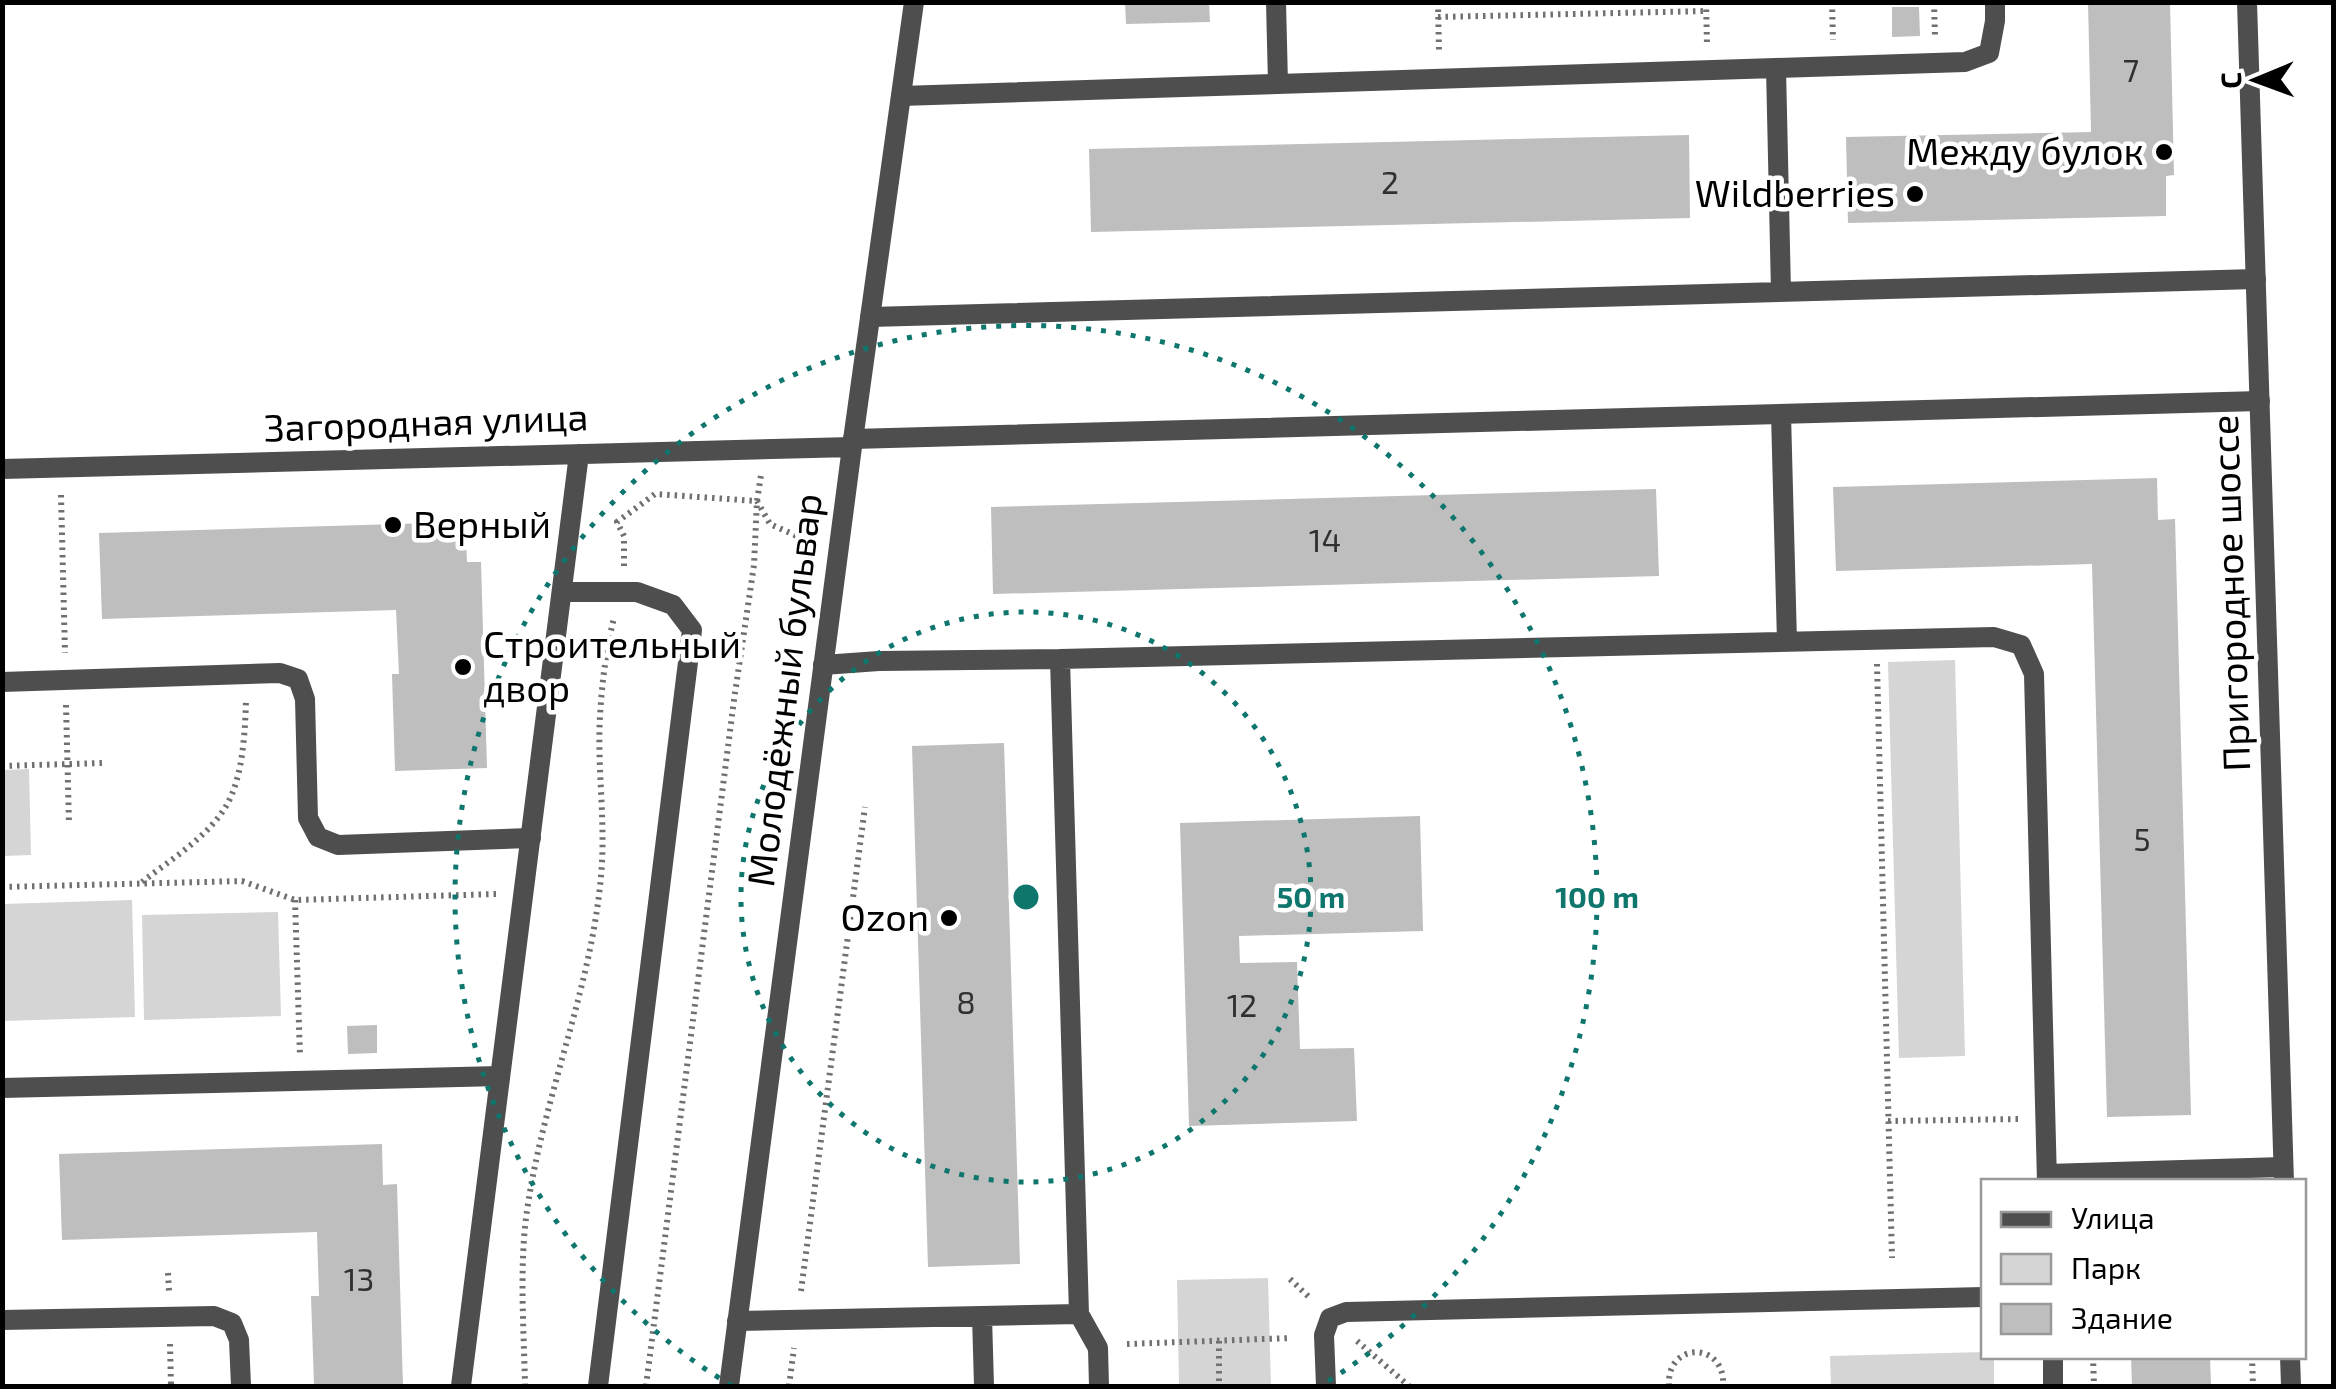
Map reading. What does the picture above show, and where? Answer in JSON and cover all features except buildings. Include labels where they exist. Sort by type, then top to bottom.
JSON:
[{"type":"street","name":"Молодёжный бульвар","points":[[729,1386],[852,443],[914,2]]},
{"type":"street","points":[[1276,2],[1278,84]]},
{"type":"street","points":[[901,96],[1965,62],[1989,53],[1995,2]]},
{"type":"street","name":"Пригородное шоссе","points":[[2247,2],[2284,1174]]},
{"type":"street","points":[[1776,68],[1781,292]]},
{"type":"street","points":[[870,317],[2256,279]]},
{"type":"street","name":"Загородная улица","points":[[2,469],[2260,401]]},
{"type":"street","points":[[1781,414],[1787,642]]},
{"type":"street","points":[[461,1386],[579,454]]},
{"type":"street","points":[[562,592],[637,592],[673,606],[692,630],[598,1386]]},
{"type":"street","points":[[823,666],[879,661],[1994,637],[2021,645],[2034,674],[2047,1178],[2284,1174]]},
{"type":"street","points":[[1060,659],[1079,1314],[1098,1348],[1099,1386]]},
{"type":"street","points":[[2,682],[280,673],[298,679],[305,699],[308,818],[318,837],[338,846],[530,838]]},
{"type":"street","points":[[2,1088],[500,1076]]},
{"type":"street","points":[[1326,1386],[1324,1335],[1330,1318],[1346,1312],[1981,1297]]},
{"type":"street","points":[[737,1321],[1079,1314]]},
{"type":"street","points":[[2,1320],[214,1316],[232,1323],[240,1340],[240,1386]]},
{"type":"street","points":[[982,1316],[984,1386]]},
{"type":"street","points":[[2052,1359],[2053,1386]]},
{"type":"street","points":[[2290,1359],[2291,1386]]},
{"type":"path","points":[[1438,2],[1440,79]]},
{"type":"path","points":[[1438,17],[1706,7],[1708,70]]},
{"type":"path","points":[[646,1386],[754,566],[757,500],[765,449]]},
{"type":"path","points":[[525,1386],[526,1213],[593,938],[602,874],[600,717],[610,636],[624,569],[624,536],[617,522],[655,494],[757,500]]},
{"type":"path","points":[[757,500],[770,524],[798,536]]},
{"type":"path","points":[[1877,640],[1892,1258]]},
{"type":"path","points":[[141,883],[196,840],[226,807],[239,770],[248,674]]},
{"type":"path","points":[[2,766],[102,764]]},
{"type":"path","points":[[789,1386],[865,807]]},
{"type":"path","points":[[2,887],[242,880],[295,900],[497,894]]},
{"type":"path","points":[[295,900],[301,1080]]},
{"type":"path","points":[[1888,1121],[2046,1118]]},
{"type":"path","points":[[1127,1344],[1291,1338]]},
{"type":"path","points":[[1219,1341],[1220,1386]]},
{"type":"path","points":[[1670,1386],[1668,1374],[1674,1363],[1696,1352],[1708,1354],[1717,1362],[1725,1386]]},
{"type":"path","points":[[2093,1359],[2094,1386]]},
{"type":"path","points":[[2252,1359],[2253,1386]]},
{"type":"green space","points":[[1955,660],[1965,1056],[1899,1058],[1888,662]]},
{"type":"green space","points":[[29,769],[31,855],[3,856],[3,770]]},
{"type":"green space","points":[[132,900],[135,1017],[3,1021],[3,904]]},
{"type":"green space","points":[[278,912],[281,1016],[144,1020],[142,915]]},
{"type":"green space","points":[[1268,1278],[1271,1386],[1179,1386],[1177,1280]]},
{"type":"green space","points":[[1981,1352],[1981,1359],[1994,1359],[1994,1386],[1831,1386],[1830,1356]]},
{"type":"place","name":"Между булок","points":[[2164,152]]},
{"type":"place","name":"Wildberries","points":[[1915,194]]},
{"type":"place","name":"Верный","points":[[393,525]]},
{"type":"place","name":"Строительный двор","points":[[463,667]]},
{"type":"place","name":"Ozon","points":[[949,918]]}]
